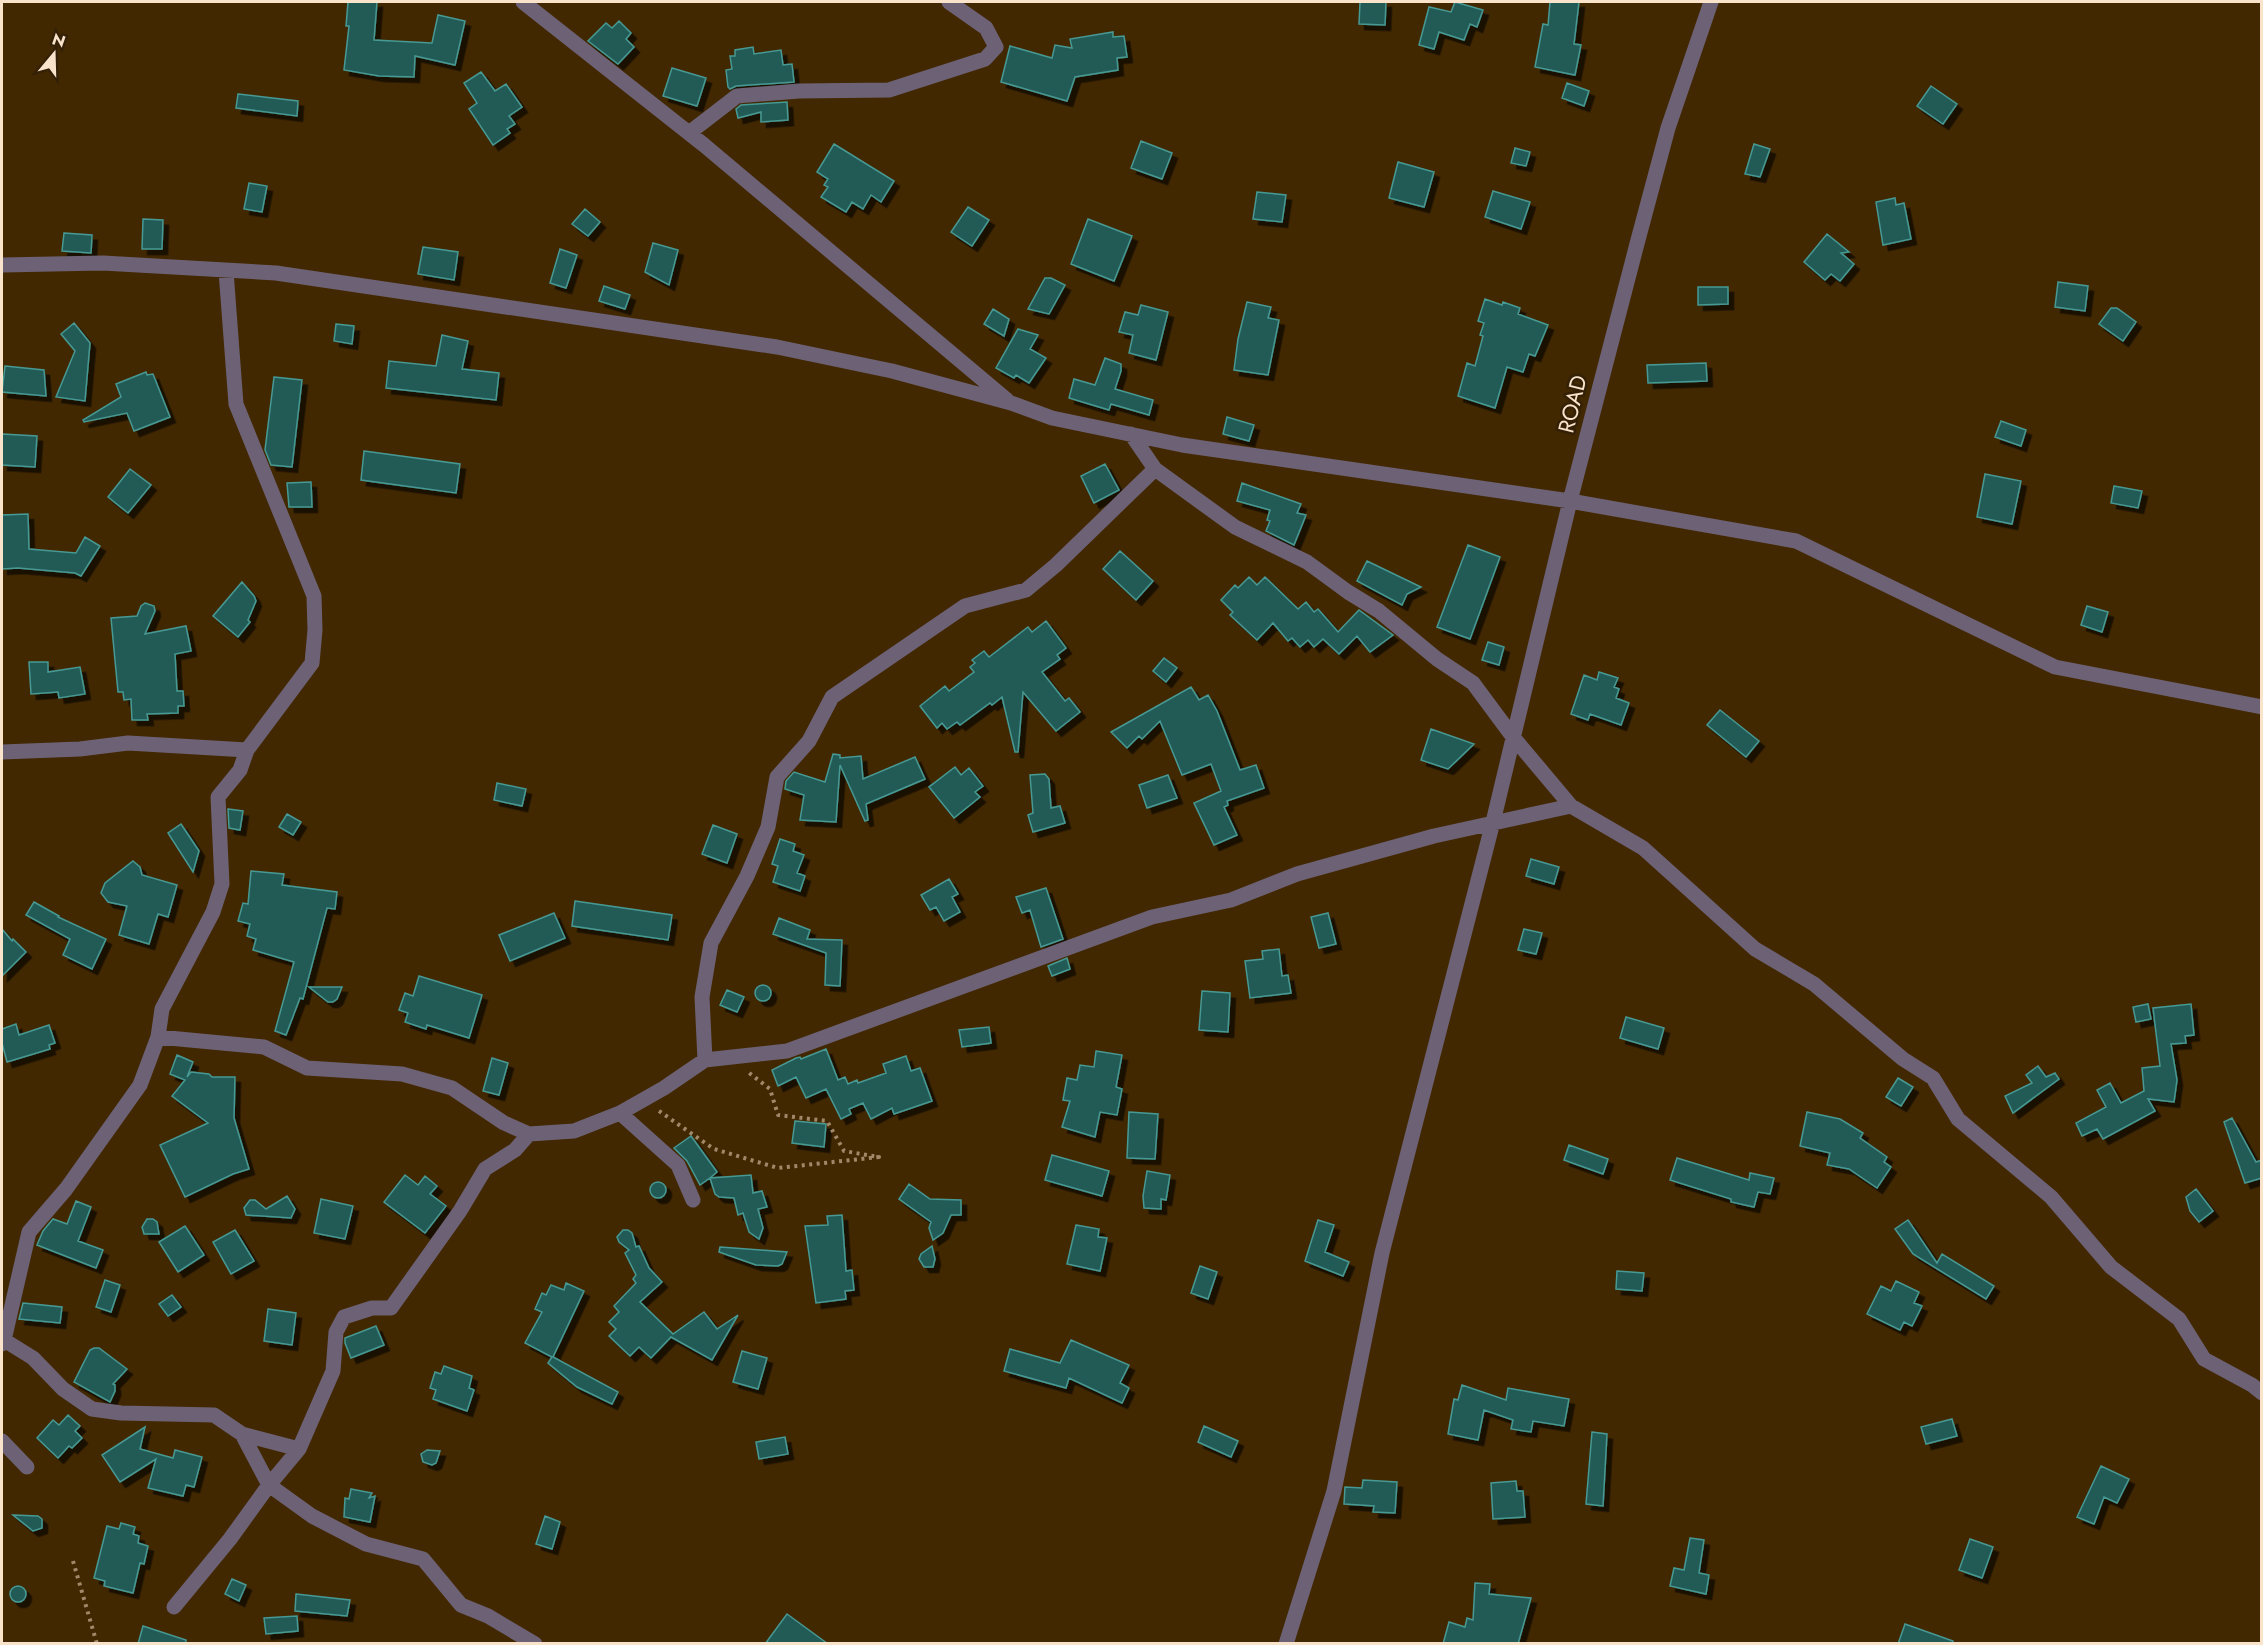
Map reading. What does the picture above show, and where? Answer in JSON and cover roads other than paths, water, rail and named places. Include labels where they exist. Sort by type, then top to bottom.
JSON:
[{"type":"street","points":[[523,2],[689,133],[1011,403]]},
{"type":"street","points":[[689,133],[737,96],[799,91],[889,90],[986,59],[996,47],[986,28],[949,2]]},
{"type":"street","name":"ROAD","points":[[1286,1644],[1334,1491],[1382,1252],[1492,822],[1570,501],[1665,140],[1711,2]]},
{"type":"street","points":[[2,265],[104,263],[276,273],[777,347],[891,371],[1011,403],[1052,418],[1182,445],[1570,501],[1796,541],[2055,667],[2262,707]]},
{"type":"street","points":[[226,271],[236,404],[314,596],[315,630],[312,663],[247,750],[240,770],[218,797],[222,884],[213,912],[162,1009],[158,1037],[140,1085],[66,1189],[29,1232],[3,1342],[33,1358],[63,1389],[92,1409],[121,1413],[214,1415],[242,1434],[299,1449]]},
{"type":"street","points":[[1131,434],[1155,469],[1235,527],[1307,562],[1379,611],[1430,654],[1473,683],[1513,737],[1570,806],[1643,848],[1755,949],[1814,984],[1903,1059],[1933,1078],[1958,1119],[2051,1197],[2111,1267],[2179,1319],[2204,1359],[2252,1385],[2262,1393]]},
{"type":"street","points":[[705,1060],[702,997],[711,943],[747,876],[768,827],[777,777],[809,741],[832,697],[965,606],[1026,590],[1056,565],[1155,469]]},
{"type":"street","points":[[2,752],[80,749],[128,743],[247,750]]},
{"type":"street","points":[[158,1037],[264,1047],[307,1068],[402,1074],[452,1088],[504,1124],[529,1134],[574,1131],[620,1113],[705,1060],[787,1052],[1152,917],[1231,900],[1297,874],[1492,822],[1570,806]]},
{"type":"street","points":[[620,1113],[678,1165],[693,1200]]},
{"type":"street","points":[[174,1608],[299,1449],[333,1371],[336,1332],[344,1317],[372,1308],[391,1308],[460,1211],[485,1169],[514,1150],[529,1134]]},
{"type":"street","points":[[242,1434],[269,1485],[312,1516],[366,1544],[423,1559],[461,1605],[488,1616],[535,1644]]},
{"type":"street","points":[[2,1441],[27,1467]]}]
